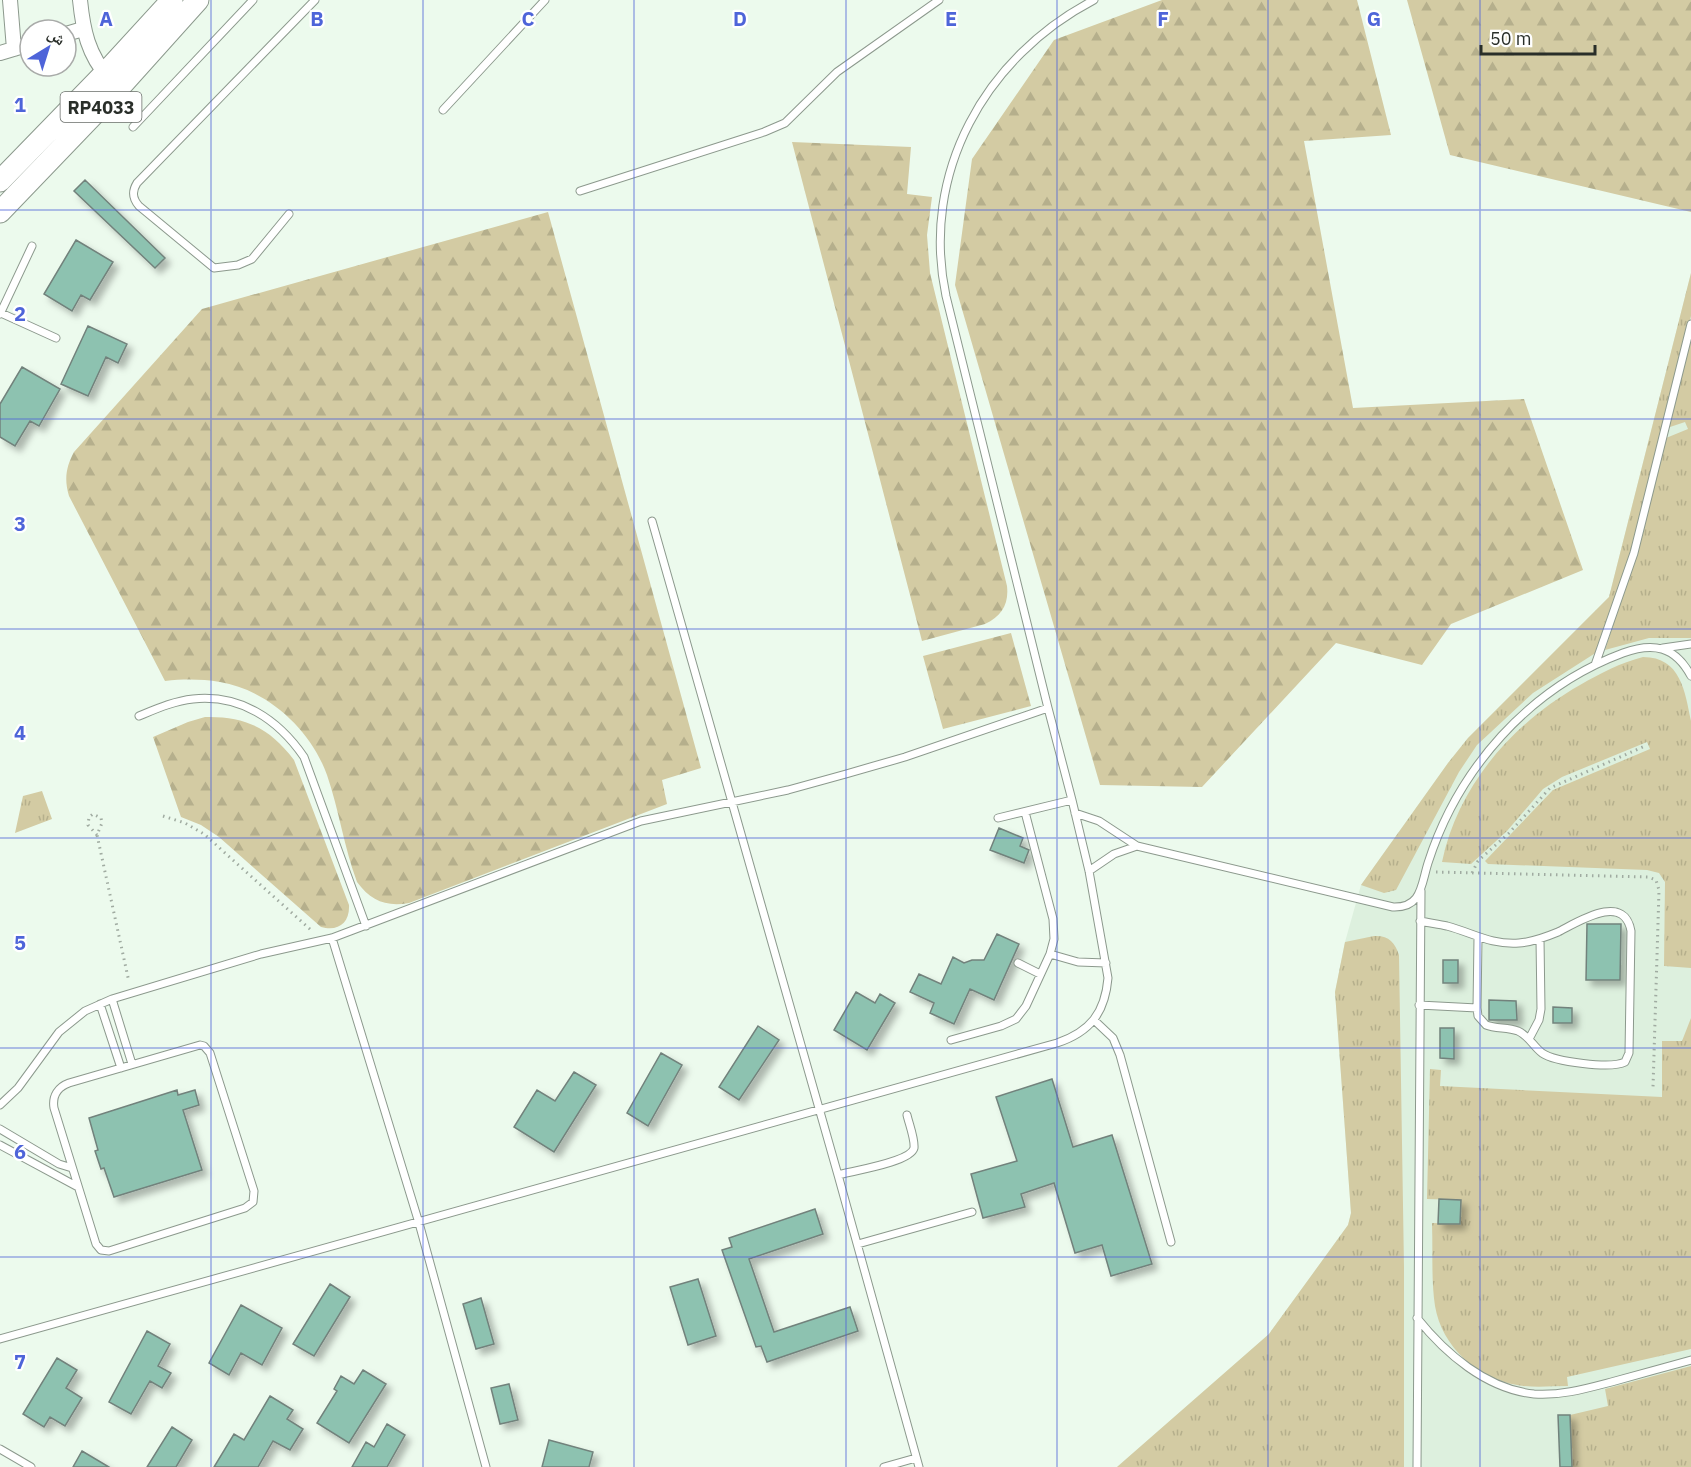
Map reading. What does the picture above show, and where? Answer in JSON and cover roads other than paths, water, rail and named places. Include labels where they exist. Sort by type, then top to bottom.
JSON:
[{"type":"main road","name":"RP4033","points":[[0,212],[179,3]]},
{"type":"main road","name":"RP4033","points":[[0,181],[112,81]]},
{"type":"street","points":[[10,0],[14,49]]},
{"type":"street","points":[[80,0],[83,29],[91,52],[112,81]]},
{"type":"street","points":[[78,30],[83,29]]},
{"type":"street","points":[[0,53],[18,48]]},
{"type":"lane","points":[[133,127],[253,0]]},
{"type":"lane","points":[[290,214],[252,259],[238,265],[214,268],[139,206],[135,201],[133,191],[136,183],[315,0]]},
{"type":"lane","points":[[443,110],[544,0]]},
{"type":"lane","points":[[580,191],[764,132],[785,123],[837,72],[939,0]]},
{"type":"lane","points":[[0,1339],[1057,1044],[1071,1039],[1094,1020],[1107,993],[1108,978],[1089,871],[946,296],[939,255],[939,234],[945,193],[957,154],[972,116],[983,99],[1008,65],[1038,36],[1094,0]]},
{"type":"lane","points":[[32,246],[0,314],[56,338]]},
{"type":"lane","points":[[1595,665],[1634,553],[1691,324]]},
{"type":"lane","points":[[652,521],[858,1244],[919,1467]]},
{"type":"lane","points":[[1417,1467],[1420,921],[1421,891],[1431,853],[1457,796],[1486,752],[1504,731],[1539,701],[1595,665],[1639,647],[1664,648],[1691,645]]},
{"type":"lane","points":[[1664,648],[1686,666],[1691,676]]},
{"type":"lane","points":[[139,716],[192,699],[214,699],[236,703],[257,711],[275,723],[304,757],[366,926]]},
{"type":"lane","points":[[0,1105],[18,1088],[59,1032],[85,1011],[112,999],[279,949],[332,938],[641,820],[788,790],[876,766],[1048,708]]},
{"type":"lane","points":[[998,818],[1072,800]]},
{"type":"lane","points":[[951,1040],[1001,1026],[1016,1019],[1026,1006],[1050,954],[1054,939],[1053,919],[1025,812]]},
{"type":"lane","points":[[1075,813],[1099,821],[1137,846],[1393,907],[1410,904],[1421,891]]},
{"type":"lane","points":[[1089,871],[1114,854],[1137,846]]},
{"type":"lane","points":[[1420,921],[1446,926],[1478,938],[1509,943],[1540,939],[1600,912],[1618,913],[1625,916],[1631,931],[1629,1053],[1624,1062],[1620,1065],[1560,1061],[1542,1053],[1529,1039],[1516,1030],[1486,1025],[1478,1016],[1477,1008],[1478,938]]},
{"type":"lane","points":[[332,938],[419,1223],[486,1467]]},
{"type":"lane","points":[[1529,1039],[1539,1020],[1541,1009],[1540,939]]},
{"type":"lane","points":[[1050,954],[1078,962],[1106,963]]},
{"type":"lane","points":[[1018,963],[1040,974]]},
{"type":"lane","points":[[112,999],[132,1064]]},
{"type":"lane","points":[[100,1004],[121,1068]]},
{"type":"lane","points":[[1419,1005],[1477,1008]]},
{"type":"lane","points":[[1094,1020],[1113,1038],[1120,1055],[1171,1242]]},
{"type":"lane","points":[[195,1046],[204,1046],[208,1049],[254,1191],[253,1202],[245,1208],[105,1251],[96,1244],[54,1108],[54,1097],[64,1085],[132,1064],[195,1046]]},
{"type":"lane","points":[[838,1175],[897,1160],[911,1154],[914,1149],[907,1115]]},
{"type":"lane","points":[[0,1129],[59,1164],[72,1168]]},
{"type":"lane","points":[[0,1144],[78,1187]]},
{"type":"lane","points":[[858,1244],[972,1212]]},
{"type":"lane","points":[[1417,1318],[1442,1346],[1470,1369],[1502,1386],[1526,1393],[1548,1394],[1575,1391],[1691,1360]]},
{"type":"lane","points":[[0,1449],[31,1467]]},
{"type":"lane","points":[[884,1467],[916,1458]]}]
